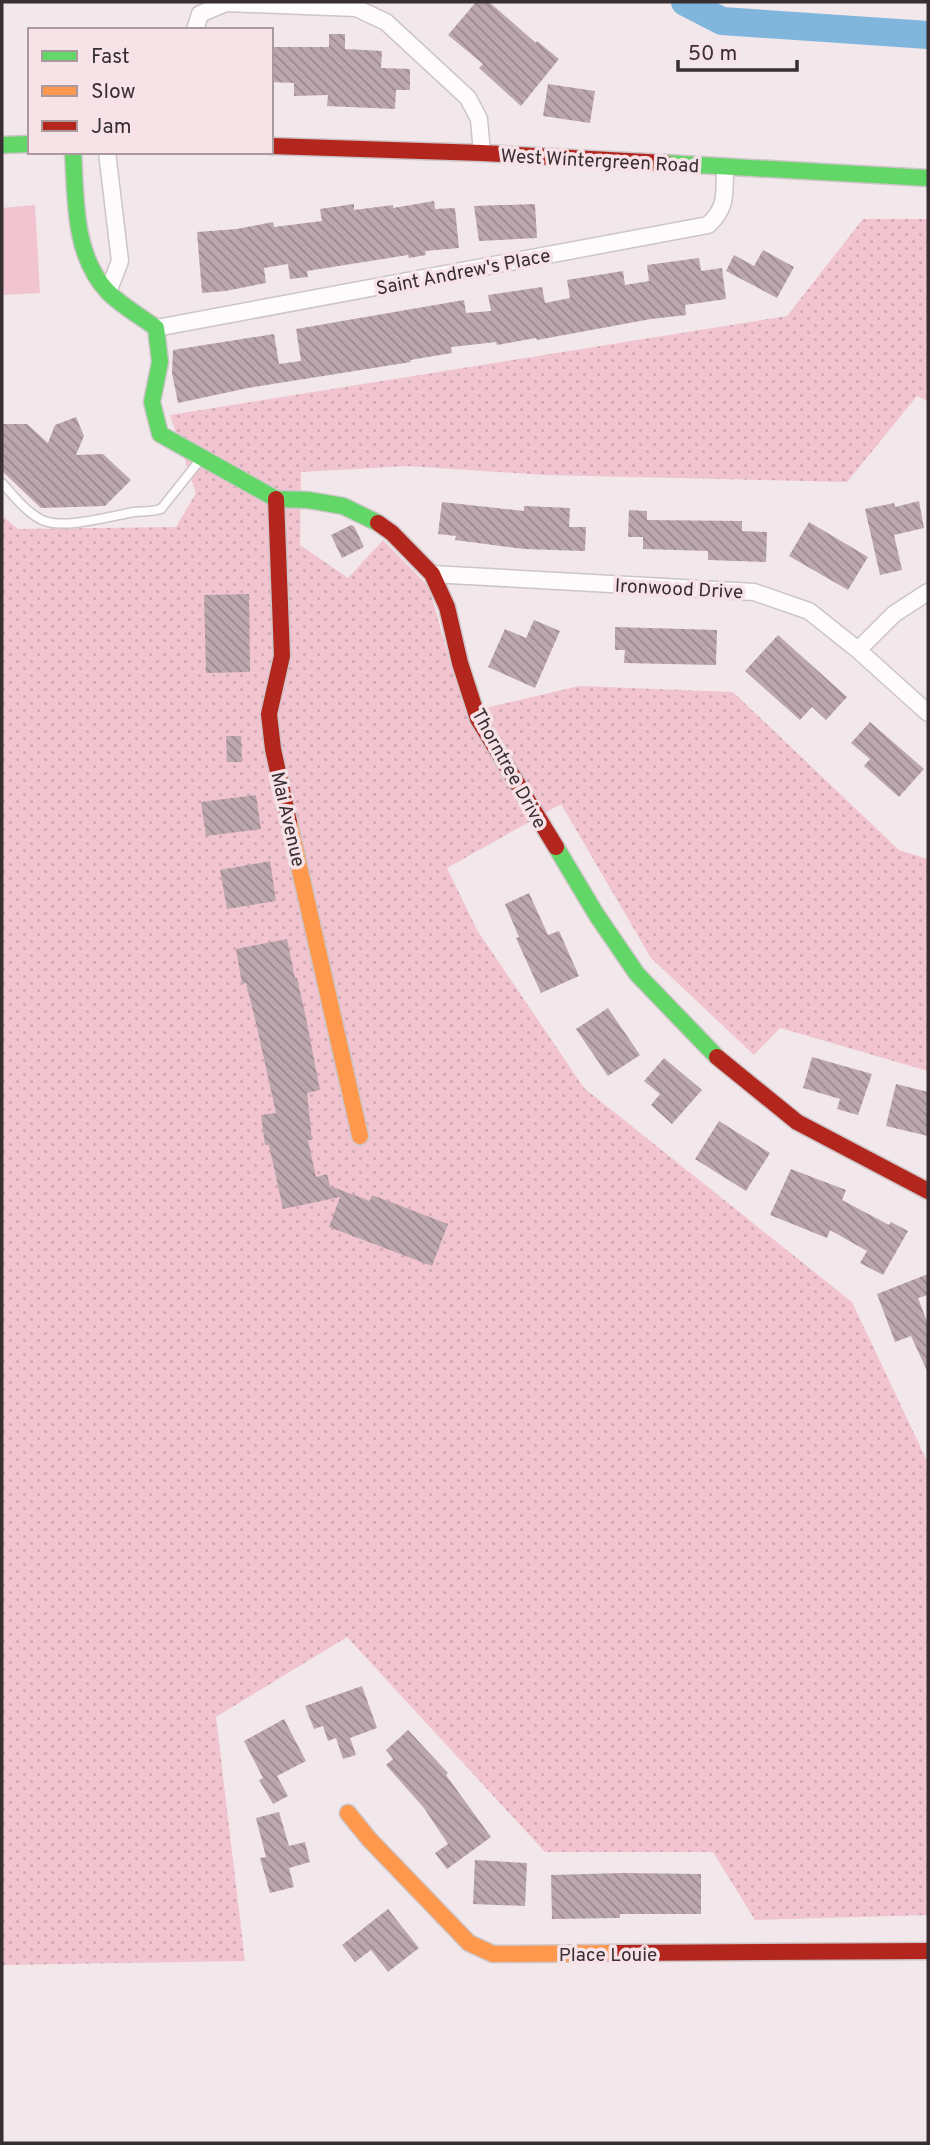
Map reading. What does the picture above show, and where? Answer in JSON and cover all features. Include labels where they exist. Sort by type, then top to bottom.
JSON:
[{"type":"street","points":[[196,28],[200,14],[226,3],[355,5],[386,22],[468,98],[479,119],[482,153]]},
{"type":"street","points":[[2,145],[28,144]]},
{"type":"street","name":"West Wintergreen Road","points":[[273,146],[482,153],[928,178]]},
{"type":"street","points":[[73,154],[81,237],[90,268],[108,292],[156,328]]},
{"type":"street","points":[[107,154],[120,261],[108,292]]},
{"type":"street","name":"Saint Andrew's Place","points":[[156,328],[708,225],[719,216],[724,206],[726,167]]},
{"type":"street","name":"Thorntree Drive","points":[[156,328],[160,362],[152,402],[160,434],[276,499],[308,500],[343,506],[371,518],[392,533],[432,575],[447,607],[460,663],[478,719],[589,902],[637,974],[720,1060],[797,1122],[928,1191]]},
{"type":"street","name":"Mai Avenue","points":[[276,499],[282,656],[269,714],[273,749],[360,1136]]},
{"type":"street","name":"Ironwood Drive","points":[[432,575],[754,592],[809,611],[858,650],[928,713]]},
{"type":"street","points":[[858,650],[894,614],[928,592]]},
{"type":"street","name":"Place Louie","points":[[348,1813],[369,1839],[468,1943],[493,1954],[928,1951]]},
{"type":"lane","points":[[2,483],[30,512],[46,522],[93,522],[138,511],[151,512],[161,509],[201,458]]},
{"type":"shaded area","points":[[35,205],[40,293],[2,295],[2,208]]},
{"type":"shaded area","points":[[863,219],[928,219],[928,401],[917,396],[847,482],[545,475],[408,466],[301,472],[300,545],[348,578],[383,540],[429,587],[451,666],[468,712],[579,686],[733,692],[899,850],[928,859],[928,1071],[780,1028],[754,1055],[651,958],[561,804],[447,868],[477,930],[584,1088],[852,1302],[928,1463],[928,1915],[755,1920],[713,1852],[545,1852],[347,1637],[216,1717],[245,1961],[2,1965],[2,516],[18,529],[176,527],[196,493],[170,415],[787,316]]},
{"type":"building","points":[[476,2],[489,2],[536,43],[537,41],[559,59],[521,106],[479,68],[483,64],[448,35]]},
{"type":"building","points":[[329,34],[345,34],[345,49],[382,51],[381,68],[410,69],[410,90],[396,90],[395,109],[327,106],[328,95],[294,96],[294,83],[273,82],[273,47],[329,47]]},
{"type":"building","points":[[548,84],[595,91],[590,123],[543,116]]},
{"type":"building","points":[[434,201],[435,209],[455,208],[459,248],[425,251],[426,255],[409,258],[408,255],[307,271],[308,277],[290,279],[288,264],[264,268],[266,283],[202,293],[197,232],[237,229],[273,222],[274,227],[322,221],[320,209],[354,204],[354,210],[393,205],[393,208]]},
{"type":"building","points":[[535,204],[537,238],[479,241],[474,206]]},
{"type":"building","points":[[763,250],[794,267],[777,298],[726,271],[734,255],[754,266]]},
{"type":"building","points":[[699,258],[701,271],[722,268],[726,299],[685,305],[686,315],[537,340],[451,347],[452,353],[410,360],[411,362],[248,388],[178,403],[172,373],[173,350],[274,334],[279,364],[301,361],[296,329],[464,300],[466,313],[491,311],[488,295],[542,287],[545,303],[570,298],[567,280],[623,271],[625,285],[649,281],[647,265]]},
{"type":"building","points":[[76,417],[84,436],[76,455],[103,454],[131,480],[105,506],[41,508],[2,471],[2,424],[27,424],[48,443],[55,425]]},
{"type":"building","points":[[919,501],[924,528],[894,535],[902,570],[880,575],[865,509],[894,503],[895,507]]},
{"type":"building","points":[[442,502],[524,511],[524,506],[570,508],[569,527],[586,527],[585,551],[524,549],[455,540],[456,536],[438,534]]},
{"type":"building","points":[[629,510],[647,511],[647,520],[742,521],[742,531],[767,532],[766,562],[708,560],[708,551],[643,549],[643,537],[628,537]]},
{"type":"building","points":[[809,522],[868,557],[848,590],[789,556]]},
{"type":"building","points":[[351,525],[364,547],[342,558],[331,535]]},
{"type":"building","points":[[249,594],[250,672],[206,673],[204,595]]},
{"type":"building","points":[[534,620],[560,631],[535,688],[488,667],[505,629],[526,638]]},
{"type":"building","points":[[615,627],[717,630],[716,665],[624,663],[625,650],[615,650]]},
{"type":"building","points":[[778,635],[847,697],[826,720],[812,707],[800,720],[745,671]]},
{"type":"building","points":[[870,722],[924,769],[899,797],[864,766],[870,759],[851,743]]},
{"type":"building","points":[[226,736],[241,736],[242,762],[227,762]]},
{"type":"building","points":[[256,795],[261,829],[206,836],[201,802]]},
{"type":"building","points":[[270,861],[276,901],[227,909],[220,870]]},
{"type":"building","points":[[529,893],[548,935],[559,931],[579,976],[541,993],[516,938],[519,937],[505,904]]},
{"type":"building","points":[[287,939],[320,1090],[307,1093],[312,1140],[308,1140],[316,1177],[327,1174],[330,1186],[370,1201],[372,1195],[448,1224],[432,1266],[329,1227],[340,1197],[283,1209],[269,1145],[265,1145],[261,1115],[276,1113],[246,983],[242,984],[236,949]]},
{"type":"building","points":[[608,1008],[640,1055],[608,1076],[576,1029]]},
{"type":"building","points":[[812,1057],[872,1074],[858,1115],[837,1109],[840,1099],[803,1088]]},
{"type":"building","points":[[664,1058],[702,1090],[672,1124],[651,1105],[660,1094],[644,1081]]},
{"type":"building","points":[[896,1084],[928,1092],[928,1136],[886,1126]]},
{"type":"building","points":[[719,1121],[770,1153],[746,1191],[695,1159]]},
{"type":"building","points":[[791,1169],[846,1190],[842,1200],[889,1225],[891,1222],[908,1231],[883,1275],[860,1263],[867,1251],[830,1230],[827,1238],[770,1215]]},
{"type":"building","points":[[928,1274],[928,1295],[918,1298],[928,1324],[928,1373],[911,1336],[895,1342],[877,1294]]},
{"type":"building","points":[[362,1686],[377,1728],[350,1738],[356,1755],[343,1759],[336,1738],[328,1741],[323,1726],[314,1729],[305,1706]]},
{"type":"building","points":[[284,1719],[306,1761],[277,1776],[288,1796],[273,1804],[259,1780],[263,1778],[244,1741]]},
{"type":"building","points":[[408,1730],[448,1773],[446,1775],[491,1837],[447,1869],[435,1853],[448,1844],[424,1808],[386,1765],[393,1759],[386,1750]]},
{"type":"building","points":[[279,1812],[289,1846],[305,1842],[310,1862],[289,1868],[294,1887],[270,1893],[260,1858],[266,1857],[256,1818]]},
{"type":"building","points":[[475,1860],[527,1863],[525,1906],[473,1904]]},
{"type":"building","points":[[701,1874],[701,1914],[620,1914],[620,1918],[552,1919],[551,1875]]},
{"type":"building","points":[[388,1909],[419,1948],[388,1972],[371,1950],[355,1962],[342,1945]]},
{"type":"waterway","points":[[685,2],[722,21],[928,35]]},
{"type":"traffic: fast","points":[[2,145],[28,144]]},
{"type":"traffic: fast","points":[[73,154],[78,226],[88,261],[108,292],[156,328],[160,362],[152,402],[160,434],[276,499],[308,500],[343,506],[378,523]]},
{"type":"traffic: fast","points":[[665,163],[928,178]]},
{"type":"traffic: fast","points":[[556,847],[596,914],[637,974],[717,1057]]},
{"type":"traffic: slow","points":[[289,822],[360,1136]]},
{"type":"traffic: slow","points":[[348,1813],[369,1839],[469,1943],[493,1954],[617,1953]]},
{"type":"traffic: jam","points":[[273,146],[665,163]]},
{"type":"traffic: jam","points":[[276,499],[282,656],[269,714],[273,749],[289,822]]},
{"type":"traffic: jam","points":[[378,523],[392,533],[432,574],[447,607],[460,663],[478,719],[556,847]]},
{"type":"traffic: jam","points":[[717,1057],[797,1122],[928,1191]]},
{"type":"traffic: jam","points":[[617,1953],[928,1951]]}]
